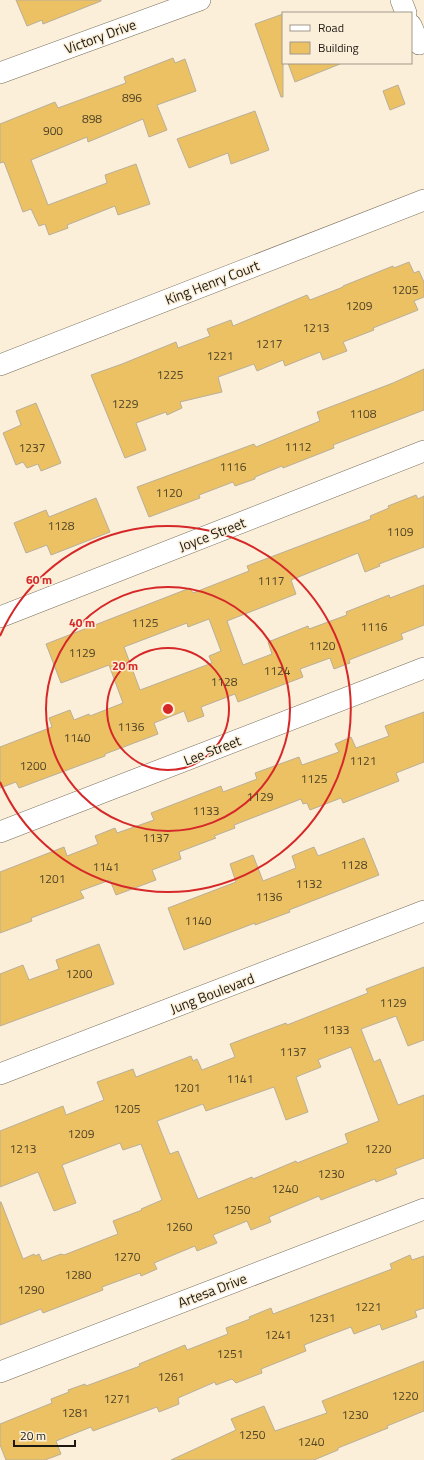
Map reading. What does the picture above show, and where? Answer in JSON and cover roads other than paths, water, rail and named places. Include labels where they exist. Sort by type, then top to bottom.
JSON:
[{"type":"street","name":"Victory Drive","points":[[0,73],[200,0]]},
{"type":"street","points":[[400,0],[406,12]]},
{"type":"street","points":[[412,27],[419,44]]},
{"type":"street","name":"King Henry Court","points":[[0,365],[424,200]]},
{"type":"street","name":"Joyce Street","points":[[0,617],[424,451]]},
{"type":"street","name":"Lee Street","points":[[0,832],[424,668]]},
{"type":"street","name":"Jung Boulevard","points":[[0,1074],[424,911]]},
{"type":"street","name":"Artesa Drive","points":[[0,1372],[424,1209]]}]
